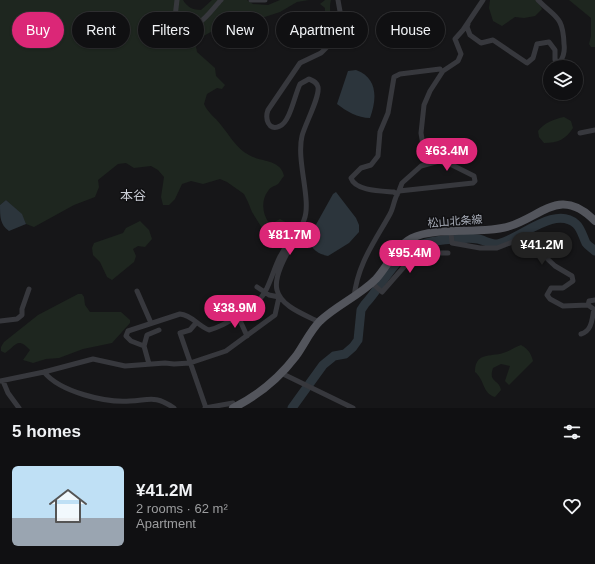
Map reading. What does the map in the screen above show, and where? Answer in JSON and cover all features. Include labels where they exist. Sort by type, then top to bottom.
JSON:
[{"type":"main road","name":"松山北条線","points":[[234,408],[250,398],[281,374],[292,361],[319,322],[373,284],[405,242],[418,235],[451,237],[511,226],[540,210],[559,205],[580,209],[595,220]]},
{"type":"street","points":[[177,0],[176,17],[178,24],[184,27],[190,27],[201,22],[221,0]]},
{"type":"street","points":[[251,0],[265,0]]},
{"type":"street","points":[[319,322],[284,302],[279,297],[276,289],[283,262],[293,240],[305,220],[306,205],[300,145],[318,93],[318,86],[314,81],[309,79],[300,84],[283,125],[272,127],[266,121],[266,116],[268,110],[300,63],[321,53],[333,41],[340,25],[341,17],[338,0]]},
{"type":"street","points":[[434,83],[447,67],[458,61],[461,54],[455,39],[483,0]]},
{"type":"street","points":[[469,20],[467,27],[468,31],[481,43],[493,40],[527,63],[533,58],[536,44],[549,42],[555,50],[554,60],[560,62],[565,50],[562,25],[552,11],[538,0]]},
{"type":"street","points":[[354,297],[358,271],[391,212],[398,193],[402,183],[422,166],[439,161],[448,163],[470,173],[474,176],[475,181],[473,183],[398,193],[360,186],[354,183],[351,178],[361,168],[371,165],[378,156],[380,132],[388,113],[394,78],[400,74],[440,69],[452,61],[458,61]]},
{"type":"street","points":[[440,69],[424,105],[421,133],[423,144],[448,163]]},
{"type":"street","points":[[580,133],[595,130]]},
{"type":"street","points":[[451,237],[480,248],[498,248],[523,239],[537,249],[555,266],[572,276],[573,281],[568,286],[551,288],[547,295],[550,299],[566,307],[588,305],[595,310],[590,327],[585,333],[581,334]]},
{"type":"street","points":[[144,346],[131,341],[126,336],[130,329],[180,314],[187,315],[210,330],[238,316],[265,293],[277,260],[293,240]]},
{"type":"street","points":[[373,284],[380,291],[386,288],[410,260],[430,253],[448,253]]},
{"type":"street","points":[[277,260],[283,262]]},
{"type":"street","points":[[256,287],[265,293],[279,297]]},
{"type":"street","points":[[0,321],[17,319],[22,314],[22,309],[29,289]]},
{"type":"street","points":[[137,290],[151,323]]},
{"type":"street","points":[[19,408],[1,381],[44,372],[93,359],[125,366],[190,363],[226,351],[276,315],[279,297]]},
{"type":"street","points":[[588,305],[589,301],[595,300]]},
{"type":"street","points":[[238,316],[247,336]]},
{"type":"street","points":[[196,322],[190,330],[180,333],[206,408],[233,403],[234,408]]},
{"type":"street","points":[[149,364],[144,346],[147,335],[159,330]]},
{"type":"street","points":[[44,372],[60,384],[88,397],[130,401],[151,398],[174,408]]},
{"type":"street","points":[[281,374],[353,408]]},
{"type":"shaded area","points":[[0,0],[183,0],[190,8],[201,10],[212,0],[247,0],[253,4],[268,5],[280,0],[309,0],[297,2],[280,12],[276,12],[268,16],[268,12],[212,12],[212,31],[204,36],[204,12],[138,12],[138,48],[196,48],[197,52],[215,68],[216,76],[225,85],[222,89],[217,88],[207,94],[204,104],[208,110],[240,149],[254,157],[275,164],[282,171],[284,176],[278,184],[269,190],[263,203],[265,215],[269,223],[273,223],[280,219],[287,223],[274,235],[278,240],[286,238],[287,241],[281,247],[270,241],[266,243],[261,241],[262,228],[252,212],[244,194],[220,179],[203,184],[191,181],[182,184],[175,199],[169,205],[163,205],[161,197],[164,177],[158,170],[151,166],[134,168],[126,163],[118,164],[98,180],[99,187],[95,197],[74,205],[34,227],[26,224],[21,214],[6,200],[0,205]]},
{"type":"shaded area","points":[[325,0],[331,0],[330,12],[325,12],[325,8],[320,4]]},
{"type":"shaded area","points":[[490,0],[537,0],[542,9],[535,16],[524,18],[515,17],[502,26],[493,21],[489,8]]},
{"type":"shaded area","points":[[569,0],[595,0],[595,47],[591,47],[589,44],[591,36],[591,18]]},
{"type":"shaded area","points":[[356,70],[368,78],[374,90],[374,104],[370,118],[352,114],[337,104],[348,71]]},
{"type":"shaded area","points":[[564,117],[571,121],[573,128],[570,132],[561,140],[544,143],[539,137],[538,131],[550,122]]},
{"type":"shaded area","points":[[336,192],[356,218],[359,225],[359,232],[349,243],[328,256],[315,250],[311,246],[308,239],[333,194]]},
{"type":"shaded area","points":[[6,200],[22,214],[26,224],[9,231],[6,229],[0,216],[0,205]]},
{"type":"shaded area","points":[[140,221],[149,230],[152,239],[145,247],[138,246],[133,249],[136,256],[134,262],[112,280],[107,277],[100,262],[93,255],[92,248],[94,243],[123,233],[126,228]]},
{"type":"shaded area","points":[[78,294],[82,294],[84,297],[85,305],[90,312],[121,312],[130,320],[130,323],[112,343],[83,349],[59,358],[46,359],[33,363],[23,360],[30,350],[22,344],[17,344],[5,353],[1,351],[1,347],[4,342],[38,315]]},
{"type":"shaded area","points":[[521,345],[529,352],[533,361],[509,385],[505,381],[510,366],[501,364],[493,368],[493,379],[501,390],[495,397],[491,395],[488,393],[481,379],[475,372],[478,361],[484,356],[503,353]]},
{"type":"waterway","points":[[292,408],[323,365],[334,356],[345,354],[353,347],[358,340],[361,310],[389,272],[410,250],[431,242],[466,238],[478,239],[493,244],[498,244],[507,241],[537,225],[558,218],[568,219],[576,224],[581,230],[586,243],[595,251]]},
{"type":"district","name":"本谷","points":[[133,195]]}]
